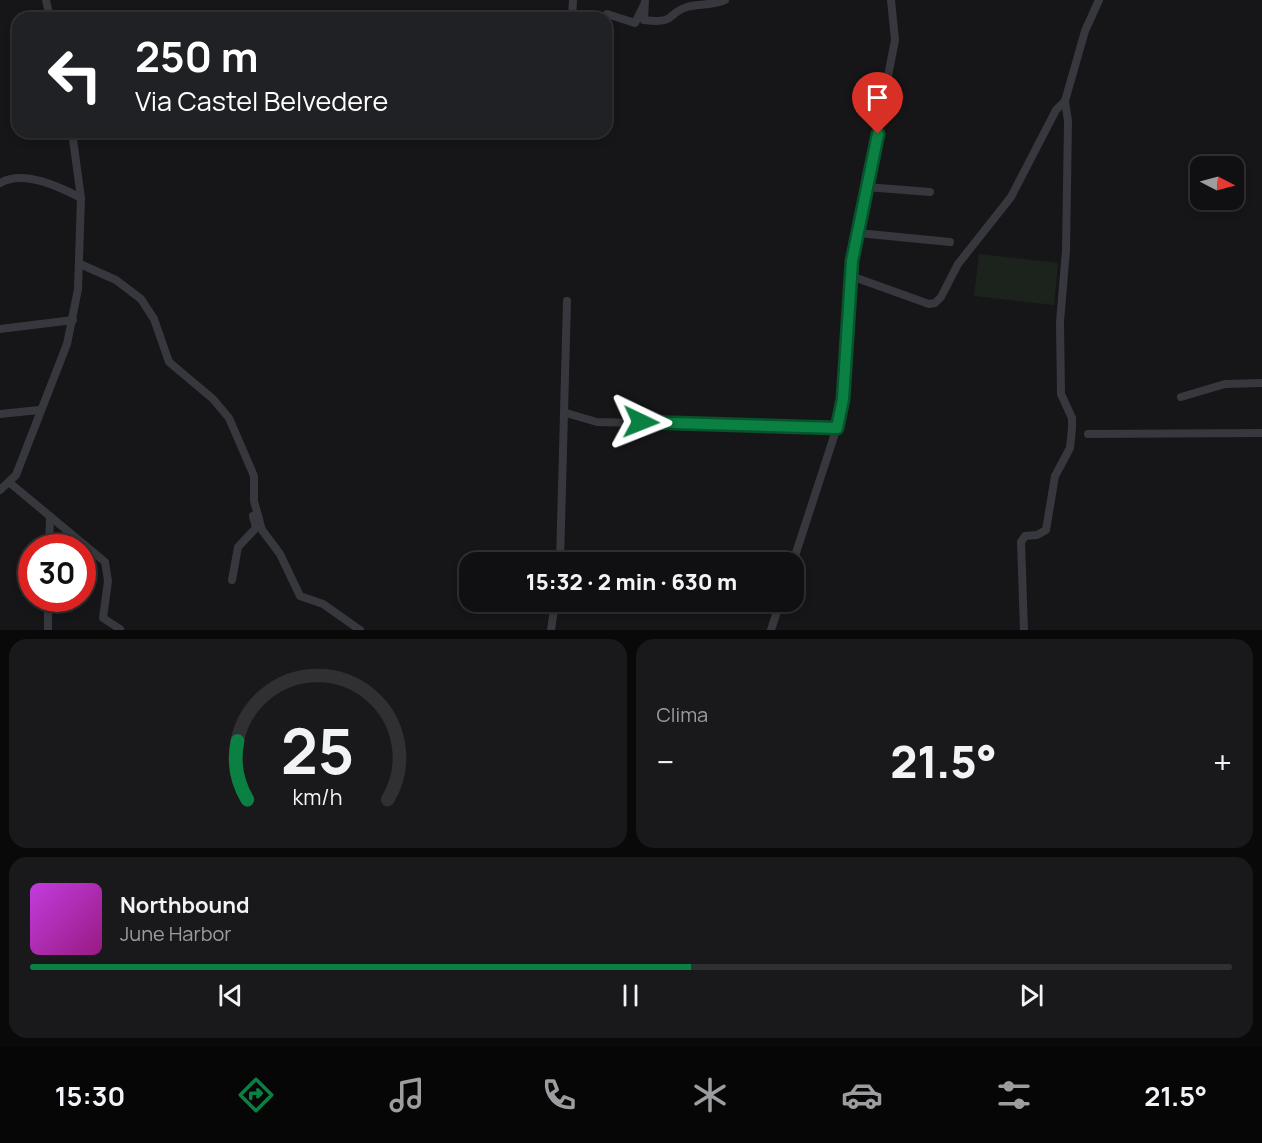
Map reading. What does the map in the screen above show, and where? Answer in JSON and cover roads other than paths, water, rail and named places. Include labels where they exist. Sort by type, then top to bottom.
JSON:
[{"type":"street","points":[[645,2],[644,20],[659,22],[670,20],[686,7],[725,0]]},
{"type":"street","points":[[796,552],[837,428],[843,399],[851,276],[895,40],[891,0]]},
{"type":"street","points":[[1024,630],[1021,542],[1025,536],[1037,535],[1046,530],[1055,476],[1066,458],[1072,439],[1072,418],[1062,398],[1061,374],[1060,322],[1066,250],[1068,121],[1065,101],[1085,31],[1100,0]]},
{"type":"street","points":[[612,15],[635,23],[645,2]]},
{"type":"street","points":[[851,276],[929,304],[935,303],[968,250],[1011,197],[1056,110],[1065,101]]},
{"type":"street","points":[[0,490],[16,475],[39,410],[63,354],[73,320],[80,264],[81,198],[73,138]]},
{"type":"street","points":[[0,183],[10,178],[24,177],[81,198]]},
{"type":"street","points":[[866,187],[930,192]]},
{"type":"street","points":[[858,233],[950,242]]},
{"type":"street","points":[[80,264],[116,280],[141,299],[154,319],[169,362],[227,414],[254,476],[254,501],[264,534],[280,554],[300,596],[323,604],[360,630]]},
{"type":"street","points":[[560,552],[566,413],[567,302]]},
{"type":"street","points":[[0,329],[73,320]]},
{"type":"street","points":[[1181,397],[1225,384],[1262,383]]},
{"type":"street","points":[[0,414],[39,410]]},
{"type":"street","points":[[566,413],[597,422],[837,428]]},
{"type":"street","points":[[1088,434],[1262,433]]},
{"type":"street","points":[[10,483],[105,562],[108,581],[103,618],[120,629]]},
{"type":"street","points":[[232,580],[238,547],[256,528],[250,507],[254,501]]},
{"type":"street","points":[[49,534],[50,517]]},
{"type":"street","points":[[48,612],[48,630]]},
{"type":"street","points":[[551,630],[554,612]]},
{"type":"street","points":[[771,630],[777,612]]}]
